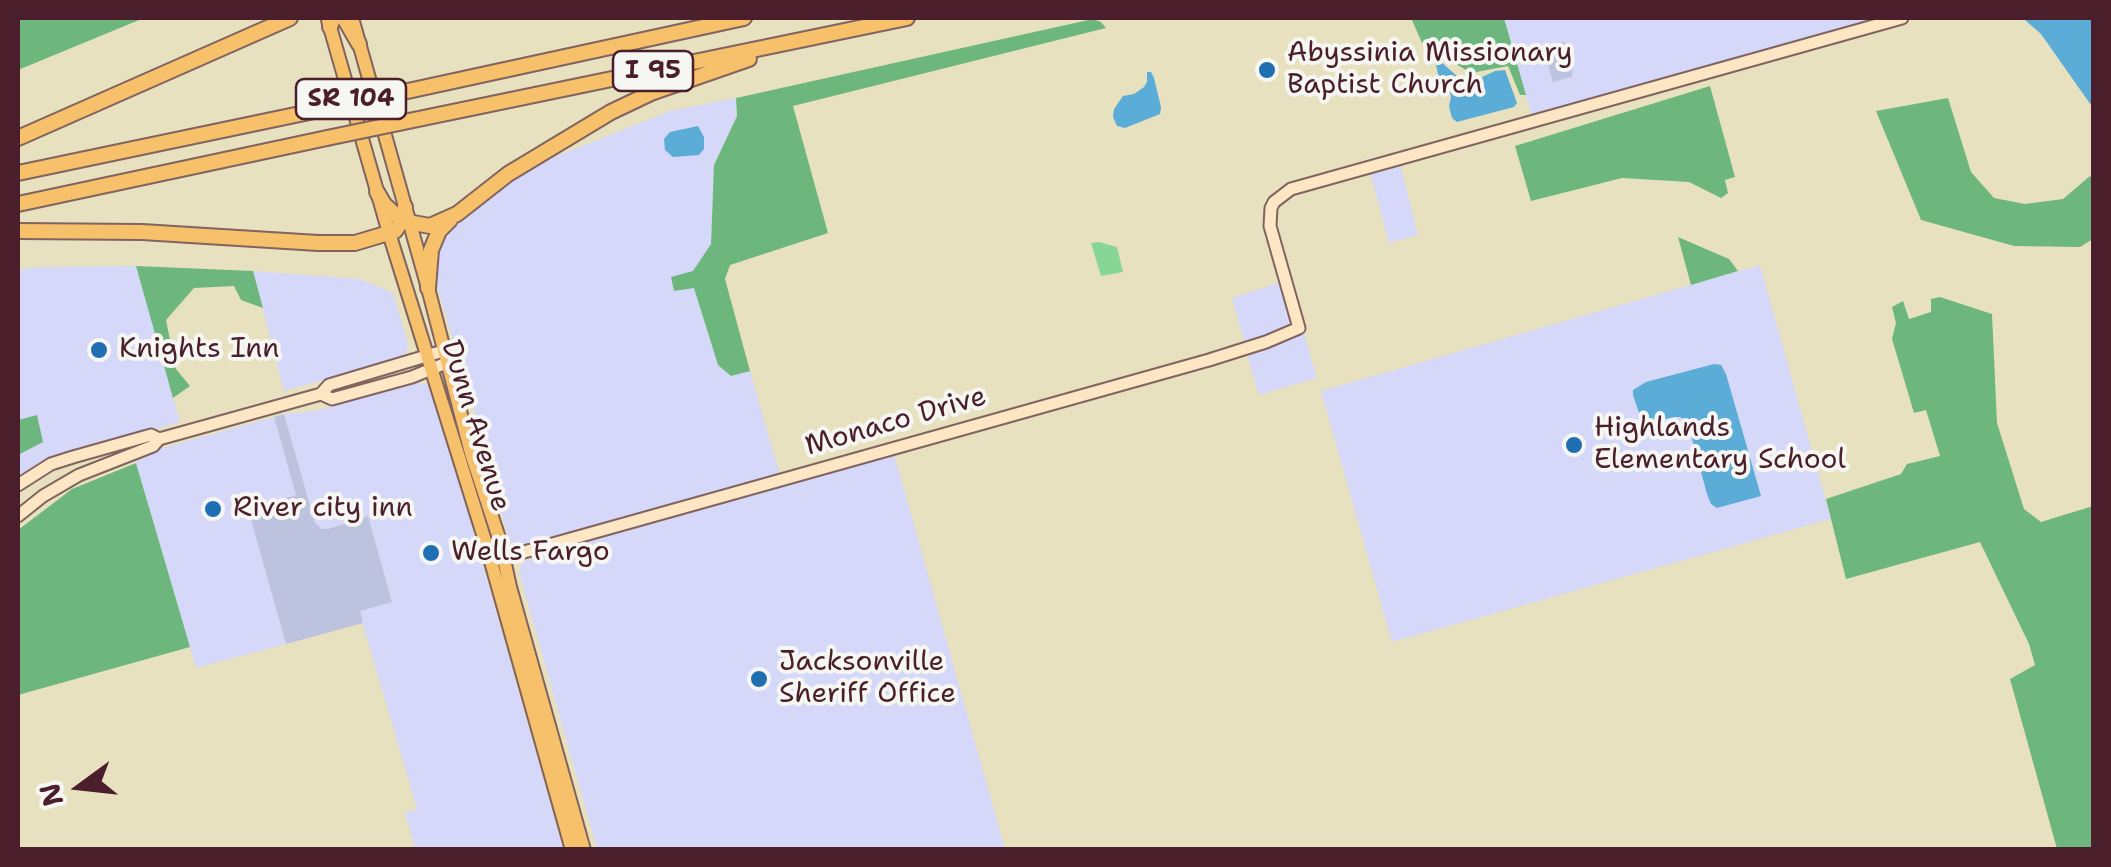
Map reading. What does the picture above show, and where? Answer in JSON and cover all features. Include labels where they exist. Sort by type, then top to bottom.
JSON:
[{"type":"highway","points":[[18,138],[290,18]]},
{"type":"highway","points":[[348,18],[359,44]]},
{"type":"highway","name":"I 95","points":[[18,172],[744,18]]},
{"type":"highway","name":"I 95","points":[[18,204],[907,18]]},
{"type":"highway","points":[[428,288],[428,262],[440,231],[456,214],[521,166],[611,112],[682,82],[806,39]]},
{"type":"highway","points":[[378,192],[384,204],[430,226],[456,214]]},
{"type":"highway","points":[[18,231],[142,232],[336,244],[355,243],[396,231],[406,217]]},
{"type":"main road","name":"Dunn Avenue","points":[[330,21],[390,233],[470,454],[572,850]]},
{"type":"main road","name":"Dunn Avenue","points":[[359,44],[428,288],[437,360]]},
{"type":"main road","name":"Dunn Avenue","points":[[497,560],[584,850]]},
{"type":"street","name":"Monaco Drive","points":[[497,560],[1266,342],[1299,328],[1270,226],[1274,202],[1291,189],[1902,18]]},
{"type":"street","points":[[18,516],[78,475],[153,446],[159,439],[321,394],[329,385],[437,360]]},
{"type":"street","points":[[18,485],[52,464],[73,457],[151,435],[159,439]]},
{"type":"shaded area","points":[[1504,18],[1884,18],[1532,117]]},
{"type":"shaded area","points":[[1565,42],[1573,54],[1572,77],[1553,82],[1543,48]]},
{"type":"shaded area","points":[[736,98],[737,116],[714,165],[711,244],[693,271],[671,278],[694,288],[718,365],[731,376],[750,371],[780,476],[519,547],[513,545],[489,474],[484,443],[434,276],[440,240],[532,166],[670,111]]},
{"type":"shaded area","points":[[1400,164],[1418,235],[1389,243],[1370,172]]},
{"type":"shaded area","name":"Highlands Elementary School","points":[[1760,265],[1831,519],[1392,642],[1321,391]]},
{"type":"shaded area","points":[[136,266],[180,422],[55,459],[18,478],[18,455],[43,442],[37,416],[18,420],[18,270]]},
{"type":"shaded area","points":[[253,271],[360,279],[393,293],[407,352],[401,358],[284,391]]},
{"type":"shaded area","points":[[1282,282],[1289,324],[1245,344],[1232,298]]},
{"type":"shaded area","points":[[1304,333],[1317,378],[1259,395],[1247,354]]},
{"type":"shaded area","points":[[417,382],[428,385],[563,849],[415,849],[405,813],[417,809],[359,611],[392,601],[368,517],[328,529],[315,523],[284,414],[315,411]]},
{"type":"shaded area","points":[[284,414],[315,523],[328,529],[368,516],[392,602],[360,611],[363,623],[286,644],[248,509],[296,495],[274,417]]},
{"type":"shaded area","points":[[274,417],[296,495],[248,509],[286,644],[196,668],[134,456]]},
{"type":"shaded area","points":[[894,454],[1005,849],[597,849],[519,572],[522,563],[541,553]]},
{"type":"green space","points":[[18,18],[144,18],[18,70]]},
{"type":"green space","points":[[1411,18],[1504,18],[1526,95],[1520,95],[1508,66],[1471,73],[1444,57],[1436,42],[1422,43]]},
{"type":"green space","points":[[1093,19],[1106,28],[793,106],[828,233],[730,265],[725,279],[750,371],[731,376],[718,365],[694,288],[674,291],[671,277],[693,271],[711,244],[714,165],[737,116],[736,98]]},
{"type":"green space","points":[[1710,86],[1735,177],[1725,180],[1728,193],[1721,198],[1689,182],[1622,178],[1531,201],[1515,146]]},
{"type":"green space","points":[[1948,98],[1971,172],[1994,198],[2025,204],[2063,199],[2090,176],[2093,178],[2093,239],[2080,247],[2014,246],[1921,220],[1876,111]]},
{"type":"green space","points":[[1678,237],[1729,259],[1738,271],[1691,285]]},
{"type":"green space","points":[[1091,243],[1117,247],[1123,272],[1101,276]]},
{"type":"green space","points":[[136,266],[253,271],[263,308],[241,300],[234,286],[194,288],[166,320],[176,369],[190,386],[173,398]]},
{"type":"green space","points":[[1940,297],[1992,314],[1997,423],[2024,509],[2041,522],[2093,506],[2093,849],[2057,849],[2010,679],[2035,665],[2029,644],[1980,542],[1846,579],[1826,499],[1901,474],[1907,464],[1940,456],[1926,410],[1914,413],[1892,339],[1896,323],[1892,307],[1903,301],[1909,319],[1931,312],[1931,299]]},
{"type":"green space","points":[[37,415],[43,442],[18,455],[18,420]]},
{"type":"green space","points":[[136,463],[190,647],[18,695],[18,530],[72,489]]},
{"type":"water","points":[[2025,18],[2093,18],[2093,108],[2041,34]]},
{"type":"water","points":[[1440,61],[1458,77],[1478,79],[1505,70],[1517,103],[1457,122],[1449,106],[1449,89],[1438,74],[1436,65]]},
{"type":"water","points":[[1147,72],[1154,78],[1160,114],[1125,128],[1117,126],[1114,109],[1123,96],[1144,87]]},
{"type":"water","points":[[698,126],[704,137],[704,149],[699,155],[673,157],[665,150],[664,139],[670,132]]},
{"type":"water","points":[[1721,365],[1726,374],[1761,496],[1717,508],[1707,494],[1685,420],[1674,417],[1645,424],[1633,395],[1633,390],[1646,382]]},
{"type":"place","name":"Abyssinia Missionary Baptist Church","points":[[1267,70]]},
{"type":"place","name":"Knights Inn","points":[[99,350]]},
{"type":"place","name":"Highlands Elementary School","points":[[1574,445]]},
{"type":"place","name":"River city inn","points":[[213,509]]},
{"type":"place","name":"Wells Fargo","points":[[431,553]]},
{"type":"place","name":"Jacksonville Sheriff Office","points":[[759,679]]}]
